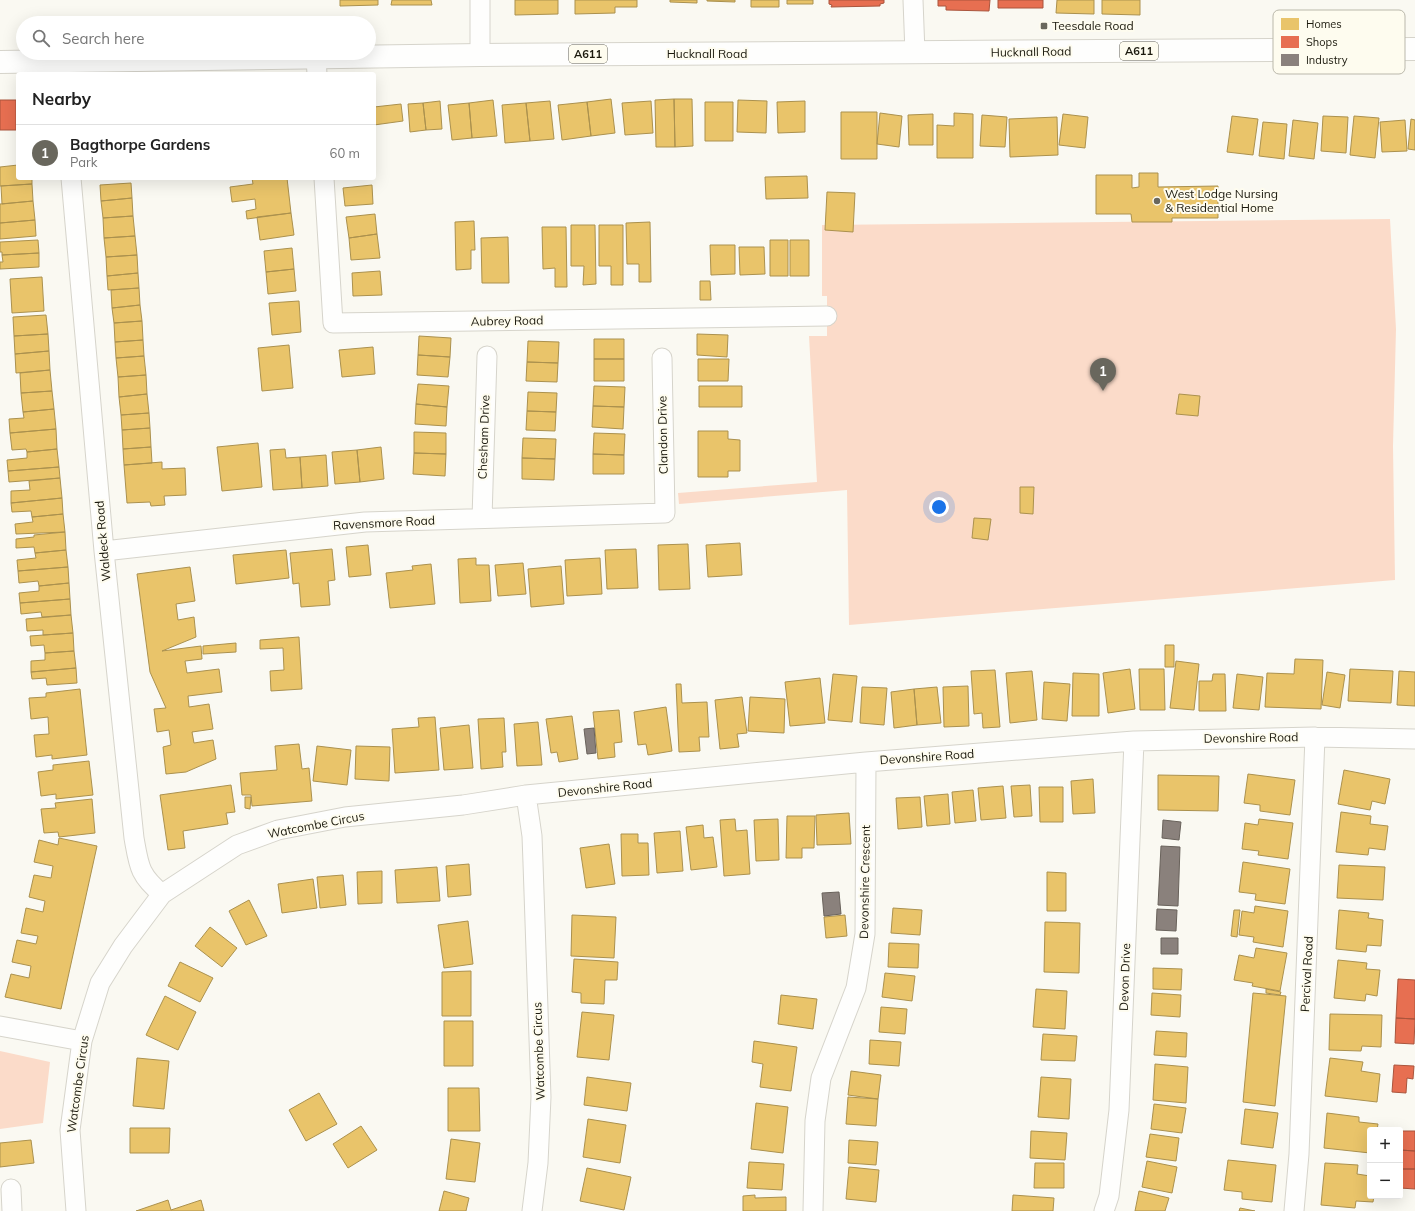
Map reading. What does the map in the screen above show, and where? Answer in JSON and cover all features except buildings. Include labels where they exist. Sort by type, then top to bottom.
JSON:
[{"type":"main road","name":"Hucknall Road","points":[[1405,50],[1415,50]]},
{"type":"main road","name":"Hucknall Road","points":[[0,62],[61,68],[316,66],[480,55],[1273,51]]},
{"type":"street","points":[[480,0],[480,55]]},
{"type":"street","points":[[913,0],[915,53]]},
{"type":"street","name":"Waldeck Road","points":[[71,180],[104,550],[134,838],[140,871],[153,887],[162,894]]},
{"type":"street","name":"Aubrey Road","points":[[324,180],[333,323],[827,316]]},
{"type":"street","name":"Chesham Drive","points":[[482,518],[487,356]]},
{"type":"street","name":"Clandon Drive","points":[[662,358],[665,513]]},
{"type":"street","name":"Ravensmore Road","points":[[104,550],[365,522],[665,513]]},
{"type":"street","name":"Devonshire Road","points":[[442,807],[526,796],[866,762],[1134,741],[1315,737],[1415,739]]},
{"type":"street","name":"Percival Road","points":[[1294,1211],[1299,1154],[1315,737]]},
{"type":"street","name":"Devon Drive","points":[[1104,1211],[1109,1196],[1119,1110],[1134,741]]},
{"type":"street","name":"Devonshire Crescent","points":[[813,1211],[815,1121],[821,1078],[856,988],[865,934],[866,762]]},
{"type":"street","name":"Watcombe Circus","points":[[526,796],[532,836],[540,1060],[538,1163],[532,1211]]},
{"type":"street","name":"Watcombe Circus","points":[[76,1211],[70,1130],[82,1041],[100,983],[123,946],[162,894],[237,845],[278,830],[345,817],[442,807]]},
{"type":"street","points":[[0,1026],[82,1041]]},
{"type":"street","points":[[11,1189],[12,1211]]},
{"type":"shaded area","points":[[1390,219],[1396,329],[1393,446],[1395,580],[849,625],[847,490],[679,504],[678,493],[817,482],[809,336],[827,336],[827,296],[822,296],[822,225]]},
{"type":"shaded area","points":[[0,1051],[50,1062],[43,1123],[0,1129]]},
{"type":"place","name":"Teesdale Road","points":[[1044,26]]},
{"type":"place","name":"West Lodge Nursing & Residential Home","points":[[1157,201]]},
{"type":"place","name":"Bagthorpe Gardens","points":[[1103,391]]}]
